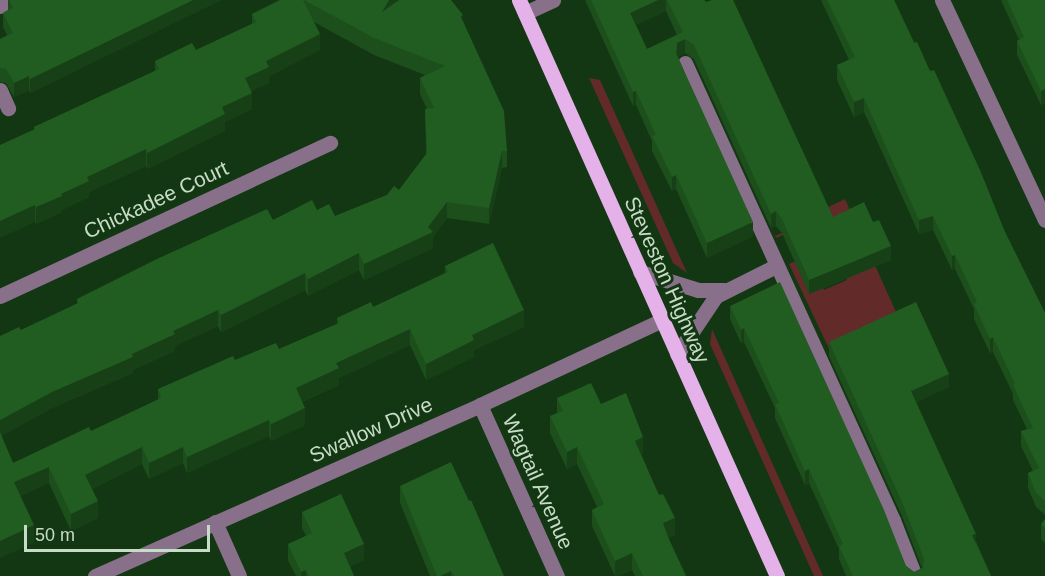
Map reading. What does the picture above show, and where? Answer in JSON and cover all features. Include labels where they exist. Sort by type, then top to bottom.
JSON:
[{"type":"main road","name":"Steveston Highway","points":[[522,7],[777,576]]},
{"type":"street","points":[[0,6],[13,0]]},
{"type":"street","points":[[522,7],[553,0]]},
{"type":"street","points":[[942,0],[1045,220]]},
{"type":"street","points":[[685,63],[893,520],[915,576]]},
{"type":"street","points":[[0,90],[8,108]]},
{"type":"street","name":"Chickadee Court","points":[[0,296],[330,142]]},
{"type":"street","points":[[677,354],[710,302],[724,290],[776,266]]},
{"type":"street","points":[[640,272],[698,291],[724,290]]},
{"type":"street","name":"Swallow Drive","points":[[95,576],[480,405],[662,320]]},
{"type":"street","name":"Wagtail Avenue","points":[[480,405],[557,576]]},
{"type":"street","points":[[215,522],[239,576]]},
{"type":"shaded area","points":[[589,78],[600,80],[687,273],[673,263]]},
{"type":"shaded area","points":[[845,199],[901,323],[832,355],[789,264],[809,255],[824,290],[847,280],[837,257],[801,227],[776,238],[775,236],[825,213],[824,209]]},
{"type":"shaded area","points":[[712,329],[823,576],[814,576],[710,344]]},
{"type":"building","points":[[9,0],[193,0],[30,79],[29,76],[14,83],[6,69],[0,68],[0,39],[13,33],[3,13],[13,8]]},
{"type":"building","points":[[280,0],[303,0],[320,34],[266,61],[269,67],[245,78],[252,93],[222,107],[225,114],[147,153],[146,149],[87,177],[89,181],[61,194],[62,196],[0,221],[0,145],[159,69],[155,61],[192,43],[196,50],[256,22],[252,14]]},
{"type":"building","points":[[304,0],[389,0],[382,12],[399,0],[451,0],[463,15],[461,17],[504,111],[507,151],[502,151],[489,208],[447,202],[428,227],[433,232],[364,264],[359,253],[308,279],[305,273],[221,315],[218,310],[173,331],[175,334],[132,354],[133,357],[52,392],[0,420],[0,336],[19,327],[21,330],[78,303],[77,299],[159,258],[267,209],[273,220],[312,200],[317,210],[329,204],[335,216],[387,195],[394,186],[399,190],[427,153],[425,109],[434,108],[420,78],[445,66],[374,38]]},
{"type":"building","points":[[591,0],[658,0],[630,13],[647,49],[683,32],[667,0],[704,0],[706,2],[733,0],[833,217],[864,202],[873,222],[879,220],[891,246],[809,280],[782,219],[776,211],[771,214],[694,45],[685,39],[677,43],[676,53],[753,222],[707,243],[676,175],[672,177],[652,136],[656,135],[636,91],[633,92]]},
{"type":"building","points":[[827,0],[894,0],[930,71],[934,70],[980,170],[1005,232],[1045,313],[1045,501],[1036,493],[1028,473],[1039,468],[1021,431],[1033,428],[1013,385],[1015,384],[993,337],[990,339],[974,304],[977,302],[955,255],[952,256],[933,216],[919,220],[864,98],[854,102],[837,65],[855,57]]},
{"type":"building","points":[[1007,0],[1045,0],[1045,89],[1041,91],[1017,41],[1024,37]]},
{"type":"building","points":[[493,243],[524,310],[472,335],[474,340],[426,364],[410,329],[336,363],[339,368],[296,388],[305,408],[271,424],[269,420],[187,457],[183,447],[149,463],[142,447],[85,475],[98,501],[71,514],[49,467],[14,482],[34,525],[0,541],[0,432],[13,463],[89,427],[91,431],[161,398],[158,389],[233,356],[235,360],[276,343],[279,349],[339,323],[337,318],[371,302],[373,307],[448,272],[445,266]]},
{"type":"building","points":[[780,282],[884,510],[906,566],[914,572],[923,568],[924,559],[902,502],[829,342],[916,302],[949,374],[911,391],[976,534],[972,535],[991,576],[853,576],[839,546],[843,544],[809,469],[805,471],[775,404],[779,403],[744,328],[741,330],[730,306]]},
{"type":"building","points":[[591,383],[601,404],[626,393],[643,437],[635,441],[659,495],[663,494],[675,518],[663,523],[686,576],[643,576],[632,553],[615,561],[592,510],[604,504],[577,447],[567,452],[550,416],[563,411],[557,398]]},
{"type":"building","points":[[451,462],[469,501],[471,500],[504,576],[454,576],[451,571],[437,576],[400,486]]},
{"type":"building","points":[[341,494],[364,544],[344,553],[354,576],[309,576],[306,570],[301,572],[288,544],[312,533],[302,512]]}]
